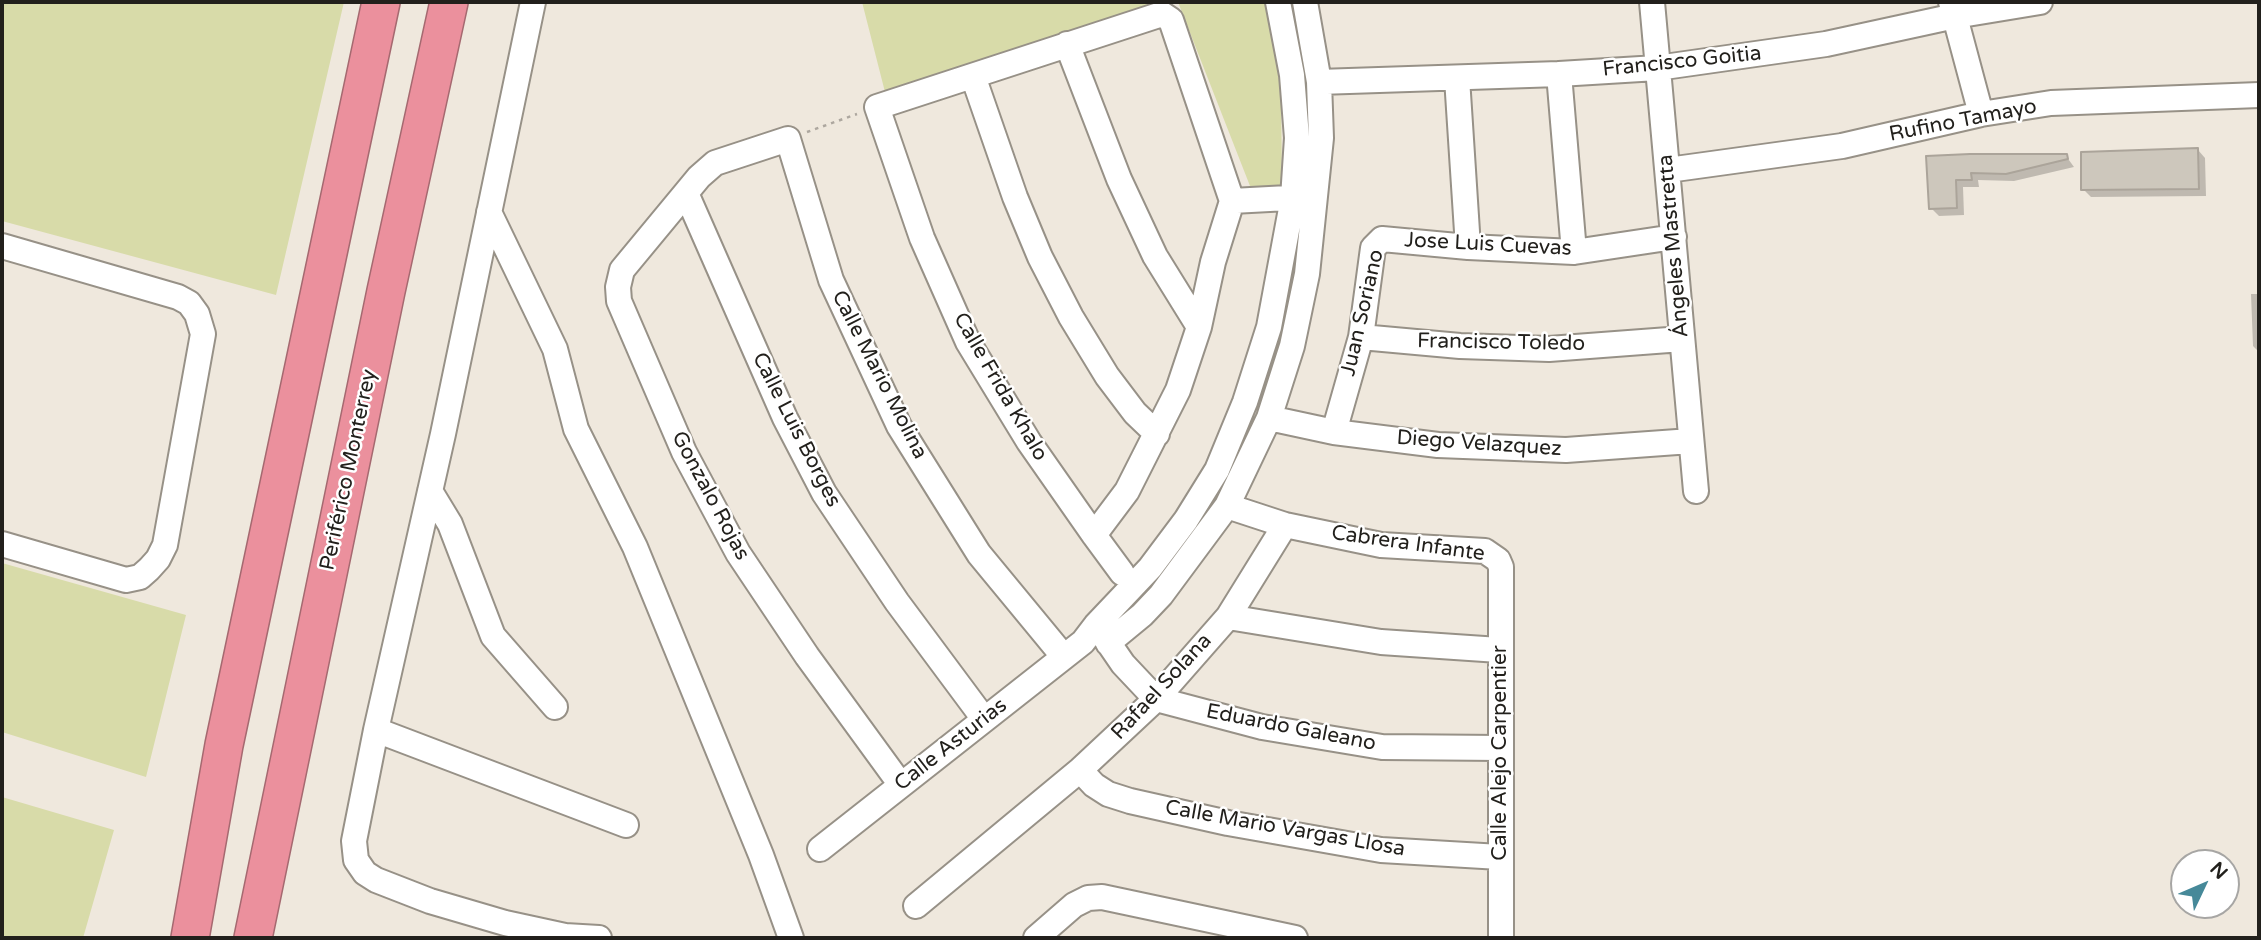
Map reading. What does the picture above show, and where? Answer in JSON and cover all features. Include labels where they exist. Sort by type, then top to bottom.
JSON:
[{"type":"highway","points":[[190,938],[224,746],[380,2]]},
{"type":"highway","name":"Periférico Monterrey","points":[[253,938],[386,291],[449,2]]},
{"type":"street","points":[[533,2],[354,841],[356,860],[365,873],[376,880],[430,901],[505,923],[565,936],[599,938]]},
{"type":"street","points":[[1088,642],[1142,615],[1187,563],[1227,506],[1269,418],[1292,346],[1307,274],[1304,197],[1292,75],[1278,2]]},
{"type":"street","points":[[1088,642],[1186,520],[1217,470],[1245,402],[1269,327],[1321,138],[1320,82],[1305,2]]},
{"type":"street","name":"Ángeles Mastretta","points":[[1652,2],[1696,491]]},
{"type":"street","name":"Francisco Goitia","points":[[1320,82],[1657,68],[1826,44],[1953,9],[2039,2]]},
{"type":"street","points":[[1953,9],[1981,114]]},
{"type":"street","points":[[877,107],[1157,13],[1166,15],[1171,20],[1232,201],[1213,262],[1199,327],[1178,390],[1127,491],[1094,535]]},
{"type":"street","points":[[1067,44],[1119,179],[1155,256],[1199,327]]},
{"type":"street","points":[[1559,74],[1574,252]]},
{"type":"street","points":[[973,76],[1015,197],[1040,257],[1070,317],[1107,376],[1135,412],[1157,434]]},
{"type":"street","points":[[1457,78],[1468,247]]},
{"type":"street","name":"Rufino Tamayo","points":[[1668,170],[1842,146],[1981,114],[2051,103],[2259,95]]},
{"type":"street","name":"Calle Frida Khalo","points":[[877,107],[922,238],[968,342],[1029,442],[1122,573]]},
{"type":"street","name":"Gonzalo Rojas","points":[[788,139],[715,163],[699,177],[622,270],[618,287],[619,301],[684,452],[738,553],[807,656],[901,785]]},
{"type":"street","name":"Calle Mario Molina","points":[[788,139],[831,280],[900,426],[979,554],[1088,642]]},
{"type":"street","name":"Calle Luis Borges","points":[[686,193],[785,418],[824,493],[897,602],[984,719]]},
{"type":"street","points":[[1232,201],[1304,197]]},
{"type":"street","points":[[489,212],[555,349],[576,429],[635,547],[761,855],[791,938]]},
{"type":"street","name":"Jose Luis Cuevas","points":[[1385,239],[1468,247],[1574,252],[1674,237]]},
{"type":"street","name":"Juan Soriano","points":[[1334,432],[1361,337],[1373,248],[1385,239]]},
{"type":"street","points":[[2,246],[178,297],[188,303],[197,314],[203,334],[165,545],[149,569],[140,577],[126,580],[2,544]]},
{"type":"street","name":"Francisco Toledo","points":[[1361,337],[1460,346],[1549,349],[1682,339]]},
{"type":"street","name":"Diego Velazquez","points":[[1269,418],[1334,432],[1438,445],[1566,450],[1691,442]]},
{"type":"street","points":[[430,491],[450,524],[493,636],[555,707]]},
{"type":"street","name":"Cabrera Infante","points":[[1227,506],[1285,525],[1381,545],[1485,551],[1495,556],[1501,568]]},
{"type":"street","name":"Rafael Solana","points":[[916,906],[1080,770],[1156,699],[1228,617],[1285,525]]},
{"type":"street","name":"Calle Alejo Carpentier","points":[[1501,568],[1501,938]]},
{"type":"street","points":[[1228,617],[1381,642],[1499,650]]},
{"type":"street","points":[[1088,642],[1124,664],[1156,699]]},
{"type":"street","name":"Calle Asturias","points":[[820,849],[984,719],[1088,642]]},
{"type":"street","name":"Eduardo Galeano","points":[[1156,699],[1262,727],[1381,747],[1501,748]]},
{"type":"street","points":[[376,730],[626,825]]},
{"type":"street","name":"Calle Mario Vargas Llosa","points":[[1080,770],[1094,785],[1108,794],[1228,823],[1381,850],[1500,857]]},
{"type":"street","points":[[1035,938],[1074,905],[1088,898],[1102,897],[1295,938]]},
{"type":"path","points":[[788,139],[877,107]]},
{"type":"green space","points":[[2,2],[344,2],[276,295],[2,221]]},
{"type":"green space","points":[[862,2],[1161,2],[885,92]]},
{"type":"green space","points":[[1178,2],[1270,2],[1281,88],[1282,186],[1250,186]]},
{"type":"green space","points":[[2,563],[186,615],[146,777],[2,732]]},
{"type":"green space","points":[[2,797],[114,830],[83,938],[2,938]]},
{"type":"building","points":[[2198,148],[2199,189],[2081,190],[2081,152]]},
{"type":"building","points":[[2067,154],[2068,159],[2006,174],[1971,173],[1972,180],[1956,180],[1957,208],[1929,209],[1926,156]]}]
